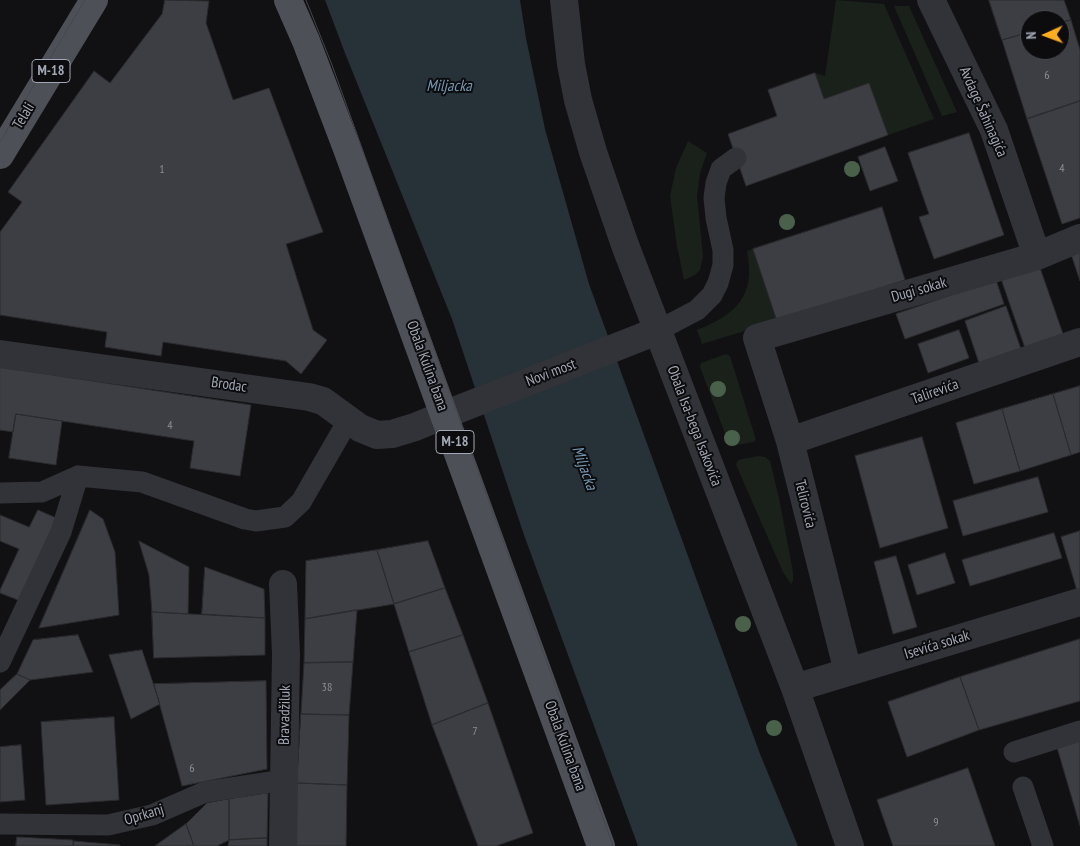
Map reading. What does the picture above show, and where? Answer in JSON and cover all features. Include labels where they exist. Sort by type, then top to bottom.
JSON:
[{"type":"main road","name":"Telali","points":[[0,154],[94,0]]},
{"type":"main road","name":"Obala Kulina bana","points":[[288,0],[306,41],[346,146],[601,846]]},
{"type":"street","name":"Obala Isa-bega Isakovića","points":[[564,0],[570,64],[592,152],[625,245],[795,688],[850,846]]},
{"type":"street","name":"Avdage Šahinagića","points":[[931,0],[994,130],[1037,256]]},
{"type":"street","name":"Dugi sokak","points":[[757,338],[1037,256],[1080,238]]},
{"type":"street","name":"Novi most","points":[[444,415],[658,331]]},
{"type":"street","name":"Telirovića","points":[[757,338],[790,441],[848,672]]},
{"type":"street","name":"Talirevića","points":[[790,441],[1080,342]]},
{"type":"street","name":"Brodac","points":[[0,354],[309,397],[322,401],[360,428],[377,435],[392,434],[444,415]]},
{"type":"street","name":"Bravadžiluk","points":[[283,584],[286,654],[283,846]]},
{"type":"street","name":"Isevića sokak","points":[[795,688],[1080,602]]},
{"type":"lane","points":[[658,331],[697,310],[712,295],[718,283],[723,265],[723,250],[716,218],[714,198],[716,183],[721,169],[736,158]]},
{"type":"lane","points":[[0,493],[42,492],[78,476],[142,482],[245,519],[256,521],[285,517],[301,502],[349,419]]},
{"type":"lane","points":[[0,662],[62,532],[78,476]]},
{"type":"lane","points":[[1014,752],[1080,731]]},
{"type":"lane","name":"Oprkanj","points":[[0,824],[108,825],[152,815],[205,792],[284,780]]},
{"type":"lane","points":[[1023,787],[1043,846]]},
{"type":"shaded area","points":[[836,0],[884,4],[934,119],[888,135],[824,99],[815,73],[825,76]]},
{"type":"shaded area","points":[[894,6],[909,6],[957,112],[942,116]]},
{"type":"shaded area","points":[[688,141],[707,153],[700,173],[697,196],[703,256],[700,270],[695,275],[684,280],[670,196],[676,168]]},
{"type":"shaded area","points":[[753,249],[777,321],[702,344],[697,330],[723,317],[740,302],[748,280],[747,251]]},
{"type":"shaded area","points":[[726,354],[730,356],[756,440],[732,446],[729,444],[700,367],[701,363]]},
{"type":"shaded area","points":[[758,456],[765,457],[770,461],[793,572],[791,584],[783,572],[736,464],[738,460]]},
{"type":"water","name":"Miljacka","points":[[325,0],[520,0],[545,129],[589,284],[760,754],[798,846],[638,846],[524,535],[452,319]]},
{"type":"building","points":[[165,0],[209,1],[206,23],[233,100],[269,88],[323,232],[286,244],[313,330],[327,340],[301,374],[286,361],[163,342],[161,356],[105,347],[107,332],[0,315],[0,232],[22,202],[8,192],[94,71],[110,83],[162,14]]},
{"type":"building","points":[[989,0],[1064,0],[1068,10],[1020,10],[1020,35],[1002,40]]},
{"type":"building","points":[[1070,20],[1080,50],[1080,101],[1027,119],[1002,40],[1020,35],[1020,60],[1070,60]]},
{"type":"building","points":[[815,73],[824,99],[869,83],[888,135],[746,186],[728,134],[777,116],[768,90]]},
{"type":"building","points":[[1080,101],[1080,218],[1062,224],[1027,119]]},
{"type":"building","points":[[969,133],[1004,235],[934,259],[919,217],[929,214],[908,153]]},
{"type":"building","points":[[885,147],[898,181],[870,191],[858,157]]},
{"type":"building","points":[[882,207],[905,280],[777,321],[753,249]]},
{"type":"building","points":[[1080,247],[1080,281],[1070,251]]},
{"type":"building","points":[[1038,262],[1063,334],[1025,348],[1000,276]]},
{"type":"building","points":[[996,280],[1004,304],[905,339],[896,314]]},
{"type":"building","points":[[1006,306],[1022,352],[980,366],[965,321]]},
{"type":"building","points":[[959,330],[969,358],[928,373],[918,344]]},
{"type":"building","points":[[0,367],[251,405],[240,476],[190,468],[194,441],[16,414],[13,432],[0,430]]},
{"type":"building","points":[[1080,386],[1080,452],[1071,455],[1053,394]]},
{"type":"building","points":[[1053,394],[1071,455],[1020,471],[1002,409]]},
{"type":"building","points":[[1002,409],[1020,471],[974,484],[956,423]]},
{"type":"building","points":[[16,414],[62,421],[56,465],[9,458]]},
{"type":"building","points":[[922,437],[948,528],[880,548],[855,456]]},
{"type":"building","points":[[1038,477],[1048,512],[963,536],[953,501]]},
{"type":"building","points":[[38,510],[61,520],[23,602],[0,593],[19,549],[0,541],[0,515],[29,527]]},
{"type":"building","points":[[90,510],[103,519],[115,552],[119,615],[39,628]]},
{"type":"building","points":[[1080,531],[1080,593],[1078,594],[1061,537]]},
{"type":"building","points":[[1054,533],[1062,558],[970,586],[962,560]]},
{"type":"building","points":[[139,541],[189,567],[188,614],[152,612],[149,575]]},
{"type":"building","points":[[428,541],[445,588],[394,604],[377,550]]},
{"type":"building","points":[[377,550],[394,604],[305,619],[306,561]]},
{"type":"building","points":[[945,553],[955,583],[917,595],[908,565]]},
{"type":"building","points":[[896,556],[917,627],[893,634],[874,562]]},
{"type":"building","points":[[205,567],[264,589],[265,618],[202,614]]},
{"type":"building","points":[[445,588],[463,635],[409,652],[394,604]]},
{"type":"building","points":[[357,610],[353,662],[304,663],[305,619]]},
{"type":"building","points":[[152,612],[265,618],[265,655],[154,658]]},
{"type":"building","points":[[78,635],[93,672],[30,680],[17,674],[33,640]]},
{"type":"building","points":[[463,635],[488,703],[432,725],[409,652]]},
{"type":"building","points":[[1080,639],[1080,701],[979,730],[960,677]]},
{"type":"building","points":[[142,650],[160,704],[131,719],[109,655]]},
{"type":"building","points":[[353,662],[349,715],[301,714],[304,663]]},
{"type":"building","points":[[17,674],[30,680],[0,710],[0,690]]},
{"type":"building","points":[[960,677],[979,730],[907,757],[888,702]]},
{"type":"building","points":[[266,681],[267,769],[182,786],[154,684]]},
{"type":"building","points":[[488,703],[533,833],[496,846],[478,846],[432,725]]},
{"type":"building","points":[[301,714],[349,715],[347,785],[297,783]]},
{"type":"building","points":[[114,717],[119,800],[46,805],[41,722]]},
{"type":"building","points":[[1080,737],[1080,826],[1056,744]]},
{"type":"building","points":[[21,745],[25,800],[0,802],[0,747]]},
{"type":"building","points":[[968,768],[995,846],[893,846],[877,800]]},
{"type":"building","points":[[297,783],[347,785],[346,846],[296,846]]},
{"type":"building","points":[[268,793],[267,838],[229,840],[229,799]]},
{"type":"building","points":[[229,799],[229,840],[217,846],[194,846],[186,824],[207,803]]},
{"type":"building","points":[[186,824],[194,846],[155,846]]},
{"type":"building","points":[[17,837],[73,840],[73,846],[16,846]]},
{"type":"building","points":[[267,838],[267,846],[228,846],[229,840]]},
{"type":"building","points":[[74,841],[120,845],[120,846],[74,846]]},
{"type":"tram line","points":[[0,142],[85,0]]},
{"type":"tram line","points":[[306,0],[332,65],[613,846]]}]
